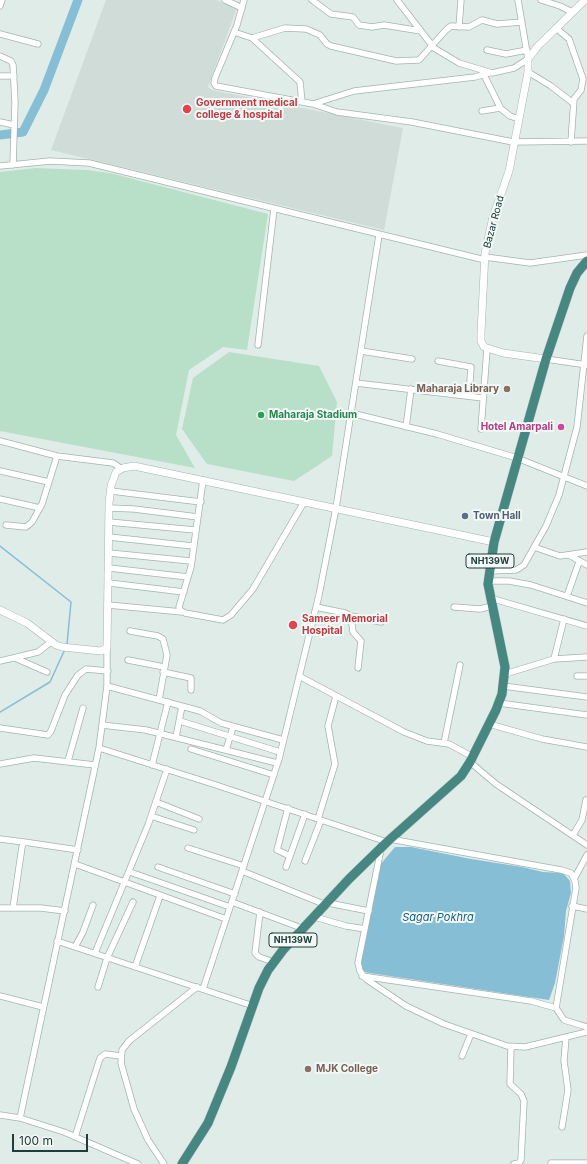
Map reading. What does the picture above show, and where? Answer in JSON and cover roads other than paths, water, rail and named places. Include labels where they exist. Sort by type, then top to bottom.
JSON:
[{"type":"highway","name":"NH139W","points":[[182,1164],[208,1123],[229,1074],[263,978],[274,962],[386,843],[453,784],[472,759],[489,724],[498,703],[505,674],[503,652],[491,602],[489,576],[494,542],[546,359],[570,288],[577,273],[587,262]]},
{"type":"street","points":[[0,6],[2,0]]},
{"type":"street","points":[[225,0],[242,8]]},
{"type":"street","points":[[244,0],[234,32],[215,78],[214,83],[216,86],[313,104],[337,112],[412,122],[513,142],[587,141]]},
{"type":"street","points":[[314,0],[331,14],[353,17],[359,26],[372,27],[384,25],[421,31]]},
{"type":"street","points":[[397,0],[432,46],[450,58],[492,73]]},
{"type":"street","points":[[459,27],[461,0]]},
{"type":"street","name":"Bazar Road","points":[[487,349],[481,341],[485,259],[493,217],[509,171],[513,142],[528,72],[527,50],[518,0]]},
{"type":"street","points":[[542,0],[572,12]]},
{"type":"street","points":[[313,104],[354,91],[475,78],[514,68],[528,59],[538,46],[585,0]]},
{"type":"street","points":[[252,38],[285,28],[306,29],[320,35],[331,46],[393,61],[419,60],[448,28],[469,27],[482,20],[497,24],[522,22]]},
{"type":"street","points":[[556,28],[569,39],[581,72],[582,79],[581,90],[576,95],[573,103],[570,142]]},
{"type":"street","points":[[234,32],[252,38],[300,82],[302,102]]},
{"type":"street","points":[[0,34],[38,44]]},
{"type":"street","points":[[487,50],[506,54],[527,50]]},
{"type":"street","points":[[0,56],[12,61],[14,76],[13,165]]},
{"type":"street","points":[[528,72],[551,86],[573,103]]},
{"type":"street","points":[[484,75],[501,108],[510,116],[519,119]]},
{"type":"street","points":[[0,76],[14,76]]},
{"type":"street","points":[[482,111],[501,108]]},
{"type":"street","points":[[0,122],[14,127]]},
{"type":"street","points":[[0,166],[50,161],[89,163],[379,235],[485,259],[530,263],[587,255]]},
{"type":"street","points":[[258,345],[274,209]]},
{"type":"street","points":[[203,989],[274,774],[316,607],[336,508],[379,235]]},
{"type":"street","points":[[489,576],[520,569],[534,547],[551,514],[565,476],[577,427],[584,378],[587,336]]},
{"type":"street","points":[[481,429],[487,349],[503,353],[585,365]]},
{"type":"street","points":[[361,350],[412,359]]},
{"type":"street","points":[[438,361],[471,367],[469,396]]},
{"type":"street","points":[[356,383],[483,398]]},
{"type":"street","points":[[406,427],[411,389]]},
{"type":"street","points":[[350,413],[517,458],[587,486]]},
{"type":"street","points":[[0,441],[57,456],[113,463],[122,469]]},
{"type":"street","points":[[6,525],[26,527],[32,522],[40,508],[57,456]]},
{"type":"street","points":[[20,1118],[99,748],[108,686],[107,648],[109,508],[110,491],[116,472],[134,466],[494,542]]},
{"type":"street","points":[[0,471],[49,482]]},
{"type":"street","points":[[182,612],[179,607],[188,577],[201,502],[203,480]]},
{"type":"street","points":[[110,491],[201,502]]},
{"type":"street","points":[[0,498],[40,508]]},
{"type":"street","points":[[108,605],[182,612],[223,620],[229,618],[254,589],[304,502]]},
{"type":"street","points":[[109,508],[134,509],[198,517]]},
{"type":"street","points":[[109,522],[195,530]]},
{"type":"street","points":[[109,537],[193,546]]},
{"type":"street","points":[[534,547],[557,556],[587,552]]},
{"type":"street","points":[[109,552],[191,561]]},
{"type":"street","points":[[569,555],[579,562],[587,565]]},
{"type":"street","points":[[568,596],[579,562]]},
{"type":"street","points":[[109,568],[188,577]]},
{"type":"street","points":[[489,576],[519,582],[568,596],[587,604]]},
{"type":"street","points":[[109,583],[184,592]]},
{"type":"street","points":[[454,607],[480,610],[491,602],[564,619],[587,626]]},
{"type":"street","points":[[316,607],[381,622]]},
{"type":"street","points":[[0,610],[27,623],[51,642],[66,648],[101,651],[107,648]]},
{"type":"street","points":[[350,616],[354,632],[361,641],[358,668]]},
{"type":"street","points":[[554,659],[564,619]]},
{"type":"street","points":[[130,631],[162,637],[167,652],[159,700]]},
{"type":"street","points":[[0,661],[38,652],[51,642]]},
{"type":"street","points":[[15,657],[47,672]]},
{"type":"street","points":[[505,674],[554,659],[587,657]]},
{"type":"street","points":[[128,660],[164,669],[191,678],[191,690]]},
{"type":"street","points":[[444,743],[460,666]]},
{"type":"street","points":[[0,728],[48,735],[65,695],[78,675],[86,669],[108,671]]},
{"type":"street","points":[[299,676],[404,732],[427,741],[453,745],[472,759],[496,784],[587,844]]},
{"type":"street","points":[[577,676],[587,676]]},
{"type":"street","points":[[108,686],[203,712],[221,723],[283,740]]},
{"type":"street","points":[[503,686],[587,697]]},
{"type":"street","points":[[305,861],[320,819],[335,764],[328,726],[336,696]]},
{"type":"street","points":[[152,765],[168,702]]},
{"type":"street","points":[[498,703],[587,715]]},
{"type":"street","points":[[176,737],[182,706]]},
{"type":"street","points":[[68,761],[83,708]]},
{"type":"street","points":[[180,721],[280,752]]},
{"type":"street","points":[[489,724],[542,739],[587,747]]},
{"type":"street","points":[[102,725],[161,733],[277,763]]},
{"type":"street","points":[[226,750],[233,727]]},
{"type":"street","points":[[99,748],[288,808],[386,843],[560,870],[571,873],[576,888],[556,1008]]},
{"type":"street","points":[[191,749],[274,774]]},
{"type":"street","points":[[0,764],[34,758],[95,765]]},
{"type":"street","points":[[95,953],[126,883],[156,802],[166,770]]},
{"type":"street","points":[[573,835],[582,820],[586,800]]},
{"type":"street","points":[[156,802],[199,819]]},
{"type":"street","points":[[288,808],[277,850],[290,856]]},
{"type":"street","points":[[286,867],[305,814]]},
{"type":"street","points":[[151,816],[194,830]]},
{"type":"street","points":[[0,839],[78,850]]},
{"type":"street","points":[[13,908],[22,846],[24,842]]},
{"type":"street","points":[[386,843],[358,963],[362,976],[377,988],[406,1006],[444,1024],[511,1047],[525,1047],[587,1032]]},
{"type":"street","points":[[188,848],[327,904],[369,911]]},
{"type":"street","points":[[574,879],[587,855]]},
{"type":"street","points":[[75,864],[226,920]]},
{"type":"street","points":[[158,867],[234,894]]},
{"type":"street","points":[[130,872],[231,905],[260,912],[304,929]]},
{"type":"street","points":[[135,967],[160,896]]},
{"type":"street","points":[[98,987],[107,958],[133,902]]},
{"type":"street","points":[[75,947],[83,932],[93,905]]},
{"type":"street","points":[[572,906],[587,909]]},
{"type":"street","points":[[0,908],[41,908],[65,911]]},
{"type":"street","points":[[260,912],[255,953],[259,957],[274,962]]},
{"type":"street","points":[[315,917],[346,926],[365,928]]},
{"type":"street","points":[[57,941],[253,1006]]},
{"type":"street","points":[[362,976],[531,1001],[556,1008],[564,1020],[587,1027]]},
{"type":"street","points":[[164,1164],[148,1140],[136,1115],[123,1071],[121,1056],[122,1050],[129,1041],[197,987]]},
{"type":"street","points":[[0,996],[43,1007]]},
{"type":"street","points":[[462,1056],[471,1034]]},
{"type":"street","points":[[562,1128],[568,1090],[564,1061],[566,1037]]},
{"type":"street","points":[[511,1047],[510,1084],[521,1094],[524,1102],[521,1160],[519,1163],[514,1164]]},
{"type":"street","points":[[75,1137],[100,1058],[105,1054],[121,1056]]},
{"type":"street","points":[[0,1115],[20,1118],[75,1137],[138,1164]]},
{"type":"street","points":[[551,1163],[587,1163]]},
{"type":"water","name":"Sagar Pokhra","points":[[395,847],[411,847],[543,872],[563,873],[570,881],[571,893],[566,911],[564,936],[555,983],[549,1000],[363,972],[361,962],[380,865]]},
{"type":"waterway","points":[[0,135],[23,132],[44,90],[78,0]]},
{"type":"waterway","points":[[0,546],[71,602],[67,644]]},
{"type":"waterway","points":[[0,712],[50,682],[65,649]]},
{"type":"place","name":"Government medical college & hospital","points":[[187,109]]},
{"type":"place","name":"Maharaja Library","points":[[507,389]]},
{"type":"place","name":"Maharaja Stadium","points":[[261,415]]},
{"type":"place","name":"Hotel Amarpali","points":[[561,427]]},
{"type":"place","name":"Town Hall","points":[[465,516]]},
{"type":"place","name":"Sameer Memorial Hospital","points":[[293,625]]},
{"type":"place","name":"MJK College","points":[[308,1069]]}]
